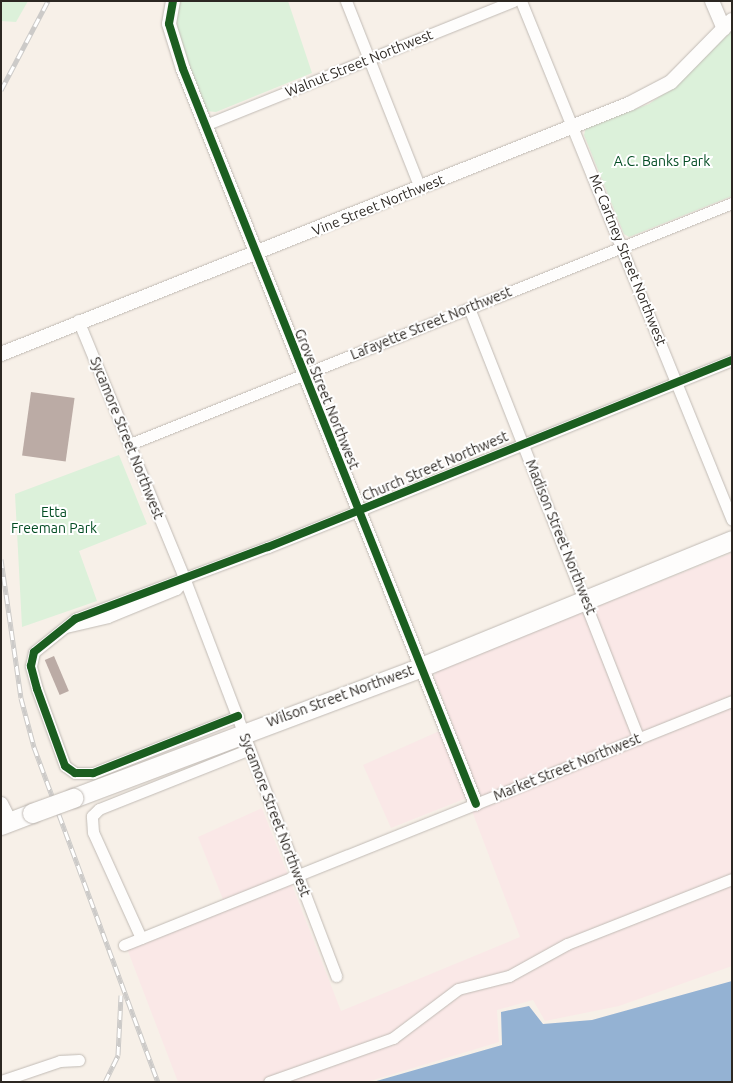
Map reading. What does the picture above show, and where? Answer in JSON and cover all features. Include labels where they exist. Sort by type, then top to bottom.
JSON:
[{"type":"highway","name":"Wilson Street Northwest","points":[[1,825],[73,798],[240,723],[421,667],[732,540]]},
{"type":"street","name":"Grove Street Northwest","points":[[173,1],[171,35],[303,375],[476,804]]},
{"type":"street","points":[[346,1],[420,188]]},
{"type":"street","name":"Walnut Street Northwest","points":[[206,125],[513,1]]},
{"type":"street","name":"Mc Cartney Street Northwest","points":[[521,1],[732,520]]},
{"type":"street","points":[[712,1],[728,24]]},
{"type":"street","name":"Vine Street Northwest","points":[[1,354],[78,320],[256,254],[420,188],[572,126],[670,82],[728,24]]},
{"type":"street","name":"Lafayette Street Northwest","points":[[130,444],[732,203]]},
{"type":"street","name":"Madison Street Northwest","points":[[469,308],[639,738]]},
{"type":"street","name":"Sycamore Street Northwest","points":[[78,320],[185,580],[336,976]]},
{"type":"street","name":"Church Street Northwest","points":[[240,723],[93,773],[75,773],[65,766],[60,754],[31,666],[34,652],[66,628],[110,605],[171,580],[185,580],[359,511],[523,442],[732,360]]},
{"type":"street","name":"Market Street Northwest","points":[[124,946],[732,702]]},
{"type":"street","points":[[141,938],[93,832],[92,816],[99,809],[250,750]]},
{"type":"street","points":[[1,804],[7,816],[1,825]]},
{"type":"street","points":[[269,1082],[393,1038],[458,989],[509,976],[567,944],[732,879]]},
{"type":"street","points":[[1,1081],[60,1061],[79,1060]]},
{"type":"shaded area","points":[[732,553],[732,966],[619,1006],[545,1021],[533,1000],[497,1010],[499,1042],[367,1082],[178,1082],[126,946],[226,907],[198,837],[262,808],[341,1011],[520,937],[467,798],[391,828],[363,765],[453,725],[434,677],[438,669]]},
{"type":"green space","points":[[1,1],[28,1],[16,22],[1,21]]},
{"type":"green space","points":[[177,1],[288,1],[312,73],[216,112],[206,111],[177,36]]},
{"type":"green space","name":"A.C. Banks Park","points":[[732,27],[732,196],[629,237],[624,234],[584,135],[586,127],[649,104],[680,82]]},
{"type":"green space","name":"Etta Freeman Park","points":[[119,455],[147,524],[79,551],[97,601],[22,627],[15,494]]},
{"type":"water","points":[[732,981],[732,1082],[373,1082],[502,1045],[501,1012],[529,1006],[543,1024],[592,1020]]},
{"type":"building","points":[[31,392],[75,398],[66,462],[22,455]]},
{"type":"building","points":[[54,656],[69,691],[60,695],[45,660]]},
{"type":"railway","points":[[1,90],[48,1]]},
{"type":"railway","points":[[1,559],[21,698],[34,747],[158,1082]]},
{"type":"railway","points":[[105,1082],[118,1055],[121,995]]},
{"type":"cycle path","points":[[173,1],[169,24],[183,69],[476,804]]},
{"type":"cycle path","points":[[238,716],[93,773],[75,773],[65,766],[37,689],[31,666],[34,652],[75,619],[268,547],[732,360]]}]
